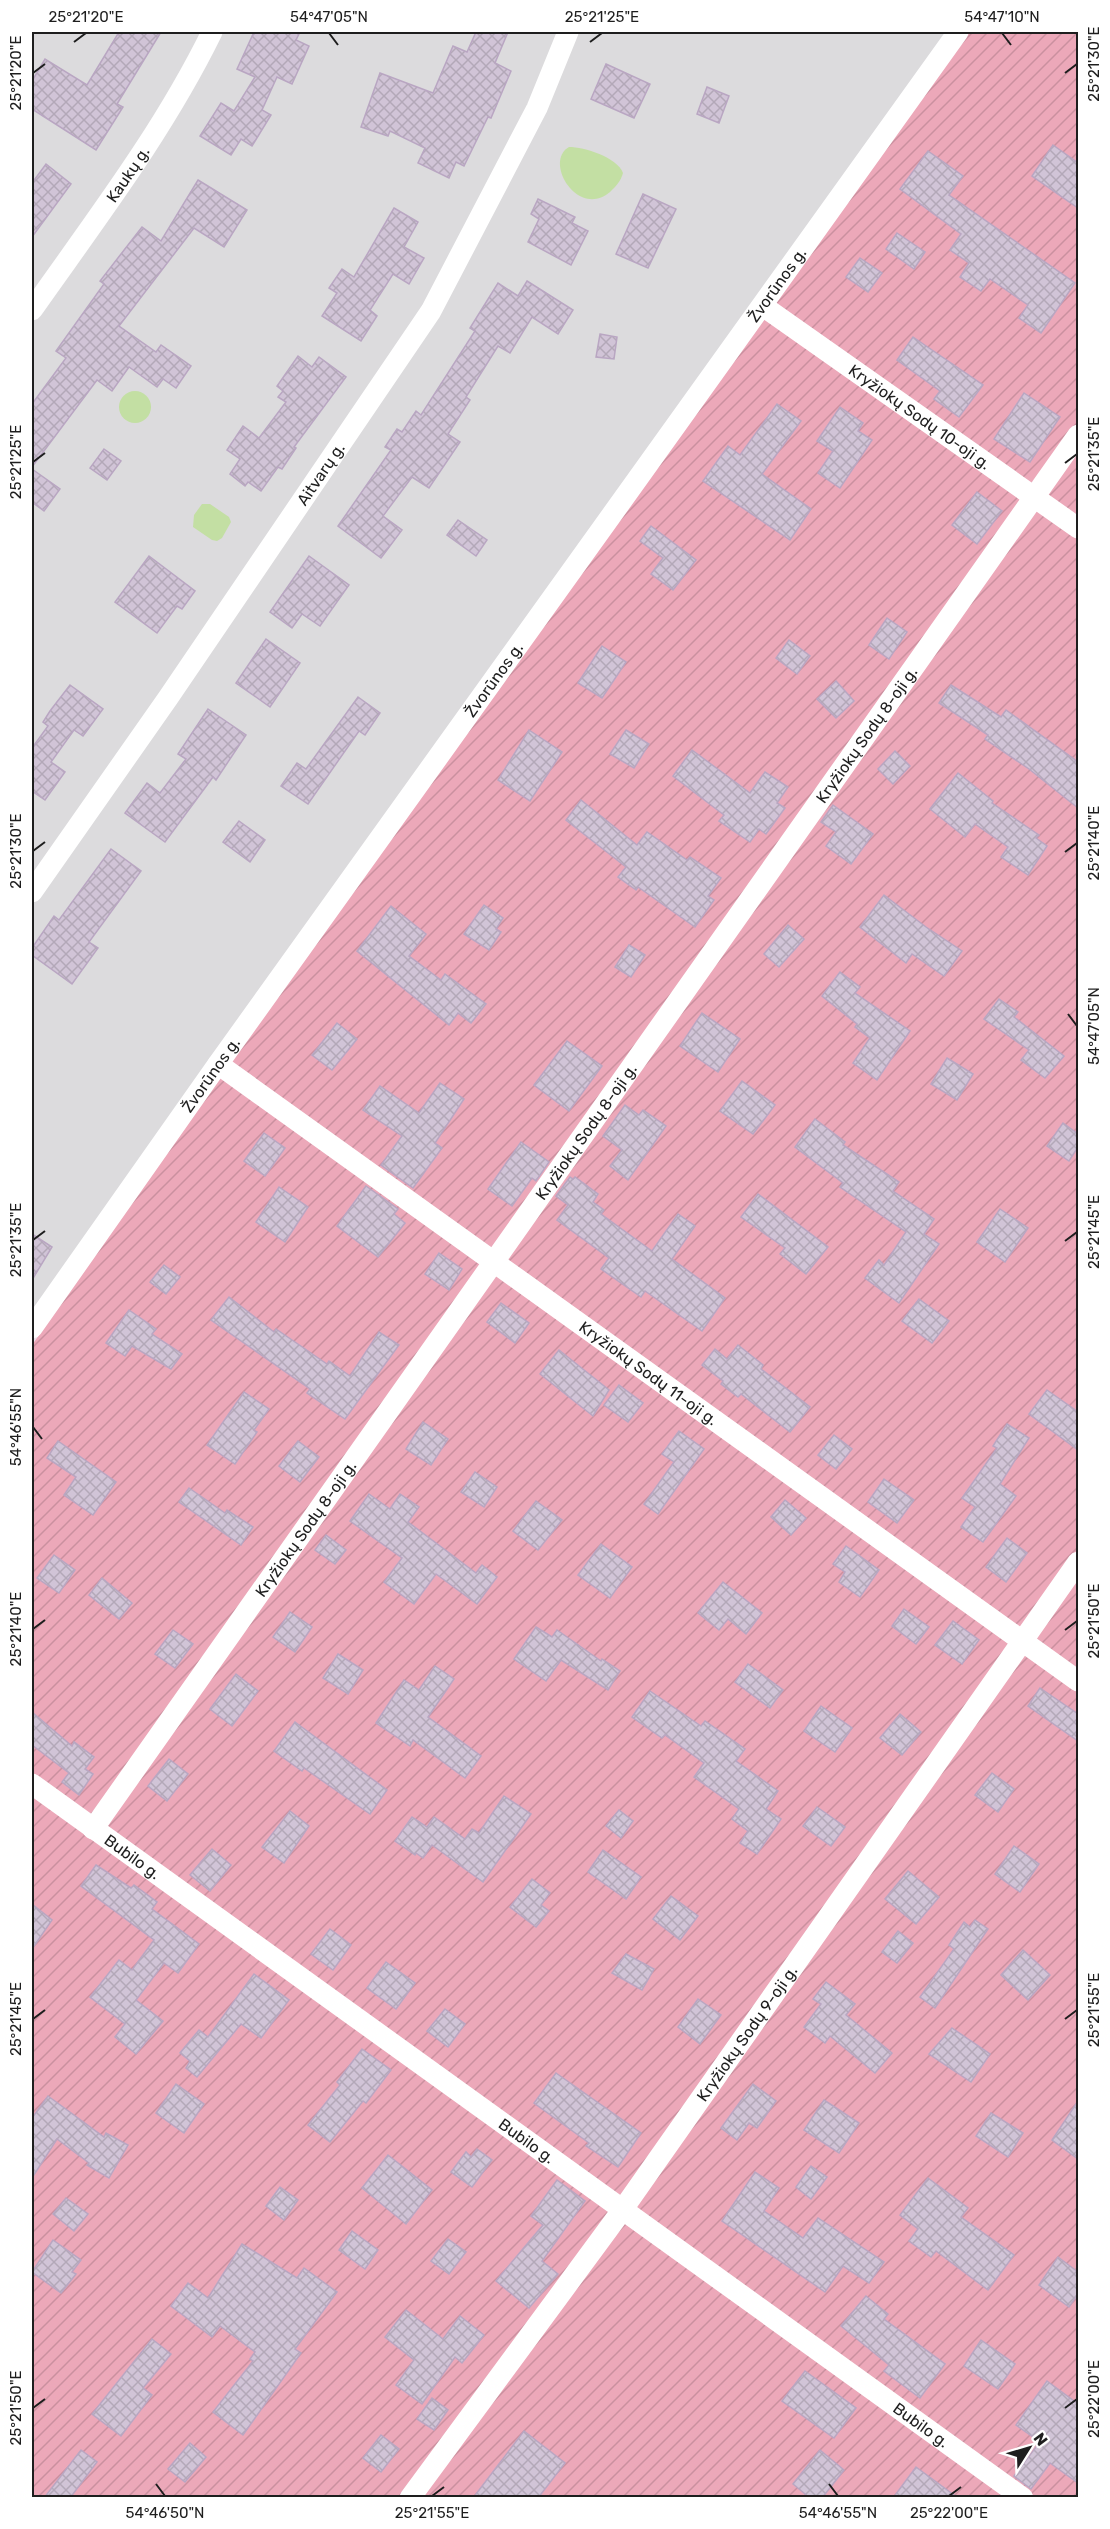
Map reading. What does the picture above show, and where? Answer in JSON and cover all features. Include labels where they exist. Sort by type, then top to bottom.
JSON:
[{"type":"street","name":"Kaukų g.","points":[[32,310],[123,183],[166,118],[212,32]]},
{"type":"street","name":"Aitvarų g.","points":[[32,892],[168,698],[430,311],[537,108],[568,32]]},
{"type":"street","name":"Žvorūnos g.","points":[[32,1328],[218,1064],[958,32]]},
{"type":"street","name":"Kryžiokų Sodų 10-oji g.","points":[[762,306],[1078,528]]},
{"type":"street","name":"Kryžiokų Sodų 8-oji g.","points":[[93,1829],[1078,435]]},
{"type":"street","name":"Kryžiokų Sodų 11-oji g.","points":[[218,1064],[1078,1681]]},
{"type":"street","name":"Kryžiokų Sodų 9-oji g.","points":[[410,2498],[623,2209],[1078,1562]]},
{"type":"street","name":"Bubilo g.","points":[[32,1784],[1023,2498]]},
{"type":"shaded area","points":[[32,32],[952,32],[32,1331]]},
{"type":"shaded area","points":[[952,32],[1078,32],[1078,2497],[32,2498],[32,1345],[763,306]]},
{"type":"shaded area","points":[[569,147],[591,151],[620,167],[623,173],[621,178],[610,192],[598,198],[586,198],[576,194],[562,175],[560,164],[562,154]]},
{"type":"shaded area","points":[[135,391],[146,396],[151,407],[146,418],[135,423],[124,418],[119,407],[124,396]]},
{"type":"shaded area","points":[[202,504],[210,504],[229,517],[231,522],[222,538],[217,541],[193,527],[194,515]]},
{"type":"building","points":[[119,32],[161,32],[117,104],[123,107],[96,150],[32,109],[32,81],[45,59],[87,85]]},
{"type":"building","points":[[254,32],[300,32],[296,40],[309,46],[292,84],[277,77],[262,110],[271,115],[252,146],[241,139],[231,155],[200,136],[221,103],[234,111],[255,77],[237,69]]},
{"type":"building","points":[[476,32],[508,32],[495,63],[511,71],[491,118],[488,117],[464,166],[456,162],[449,178],[418,163],[425,148],[390,131],[388,136],[361,127],[380,73],[433,93],[453,46],[467,52]]},
{"type":"building","points":[[606,64],[650,84],[634,118],[591,99]]},
{"type":"building","points":[[707,87],[729,96],[719,123],[697,114]]},
{"type":"building","points":[[1053,145],[1078,163],[1078,208],[1032,176]]},
{"type":"building","points":[[928,151],[963,176],[949,195],[1075,283],[1041,333],[1019,318],[1028,305],[990,279],[981,291],[960,277],[969,263],[950,250],[961,234],[900,189]]},
{"type":"building","points":[[46,164],[71,184],[32,237],[32,183]]},
{"type":"building","points":[[198,180],[247,210],[224,247],[194,228],[119,326],[156,352],[161,345],[191,366],[176,388],[163,379],[157,387],[129,367],[112,391],[97,380],[32,467],[32,404],[66,358],[56,351],[104,284],[100,281],[142,227],[161,241]]},
{"type":"building","points":[[643,194],[676,209],[648,268],[616,254]]},
{"type":"building","points":[[538,199],[575,217],[572,223],[588,231],[571,265],[528,242],[539,219],[531,214]]},
{"type":"building","points":[[394,208],[418,222],[404,247],[424,258],[409,284],[393,274],[370,310],[377,316],[361,341],[322,316],[337,293],[329,288],[342,269],[354,277]]},
{"type":"building","points":[[897,233],[925,252],[914,269],[886,249]]},
{"type":"building","points":[[860,258],[882,273],[868,292],[846,277]]},
{"type":"building","points":[[527,281],[573,310],[558,334],[532,317],[510,353],[498,346],[466,397],[470,400],[448,434],[460,442],[429,488],[412,477],[383,516],[402,530],[381,558],[338,526],[391,450],[385,447],[397,429],[402,432],[416,411],[421,415],[475,331],[470,328],[498,283],[518,296]]},
{"type":"building","points":[[600,334],[617,337],[614,359],[596,357]]},
{"type":"building","points":[[913,337],[983,385],[959,417],[934,399],[940,391],[897,360]]},
{"type":"building","points":[[298,356],[312,367],[319,357],[346,377],[294,447],[296,448],[282,469],[278,467],[261,491],[248,482],[245,486],[230,474],[240,459],[227,450],[243,426],[259,438],[286,402],[278,397],[283,391],[277,386]]},
{"type":"building","points":[[1024,393],[1060,417],[1030,462],[994,439]]},
{"type":"building","points":[[777,404],[801,421],[762,474],[811,509],[790,540],[703,481],[728,446],[740,455]]},
{"type":"building","points":[[840,407],[863,423],[858,431],[872,440],[840,488],[818,473],[833,451],[817,441]]},
{"type":"building","points":[[104,449],[121,461],[107,480],[90,468]]},
{"type":"building","points":[[32,469],[60,489],[44,511],[32,502]]},
{"type":"building","points":[[977,492],[1002,511],[977,544],[952,525]]},
{"type":"building","points":[[458,520],[487,540],[476,556],[447,535]]},
{"type":"building","points":[[651,526],[696,560],[673,590],[651,574],[663,558],[640,541]]},
{"type":"building","points":[[149,556],[195,591],[182,609],[177,606],[157,633],[115,602]]},
{"type":"building","points":[[309,556],[349,585],[320,626],[302,614],[292,628],[270,612]]},
{"type":"building","points":[[887,618],[907,632],[889,659],[869,645]]},
{"type":"building","points":[[266,639],[300,663],[270,707],[236,683]]},
{"type":"building","points":[[789,640],[810,656],[797,674],[776,658]]},
{"type":"building","points":[[602,646],[626,662],[602,698],[578,683]]},
{"type":"building","points":[[836,681],[854,701],[836,718],[817,699]]},
{"type":"building","points":[[70,685],[103,709],[83,736],[74,730],[51,762],[65,772],[45,800],[32,791],[32,748],[48,726],[43,722]]},
{"type":"building","points":[[951,685],[1001,717],[1006,710],[1078,762],[1078,808],[1029,769],[985,739],[988,735],[939,703]]},
{"type":"building","points":[[358,697],[380,713],[365,735],[359,731],[308,804],[281,786],[297,763],[306,769]]},
{"type":"building","points":[[208,709],[246,735],[216,780],[213,777],[165,842],[125,813],[147,783],[160,793],[186,759],[178,754]]},
{"type":"building","points":[[529,730],[562,752],[530,801],[498,780]]},
{"type":"building","points":[[626,730],[649,744],[634,768],[610,754]]},
{"type":"building","points":[[692,750],[750,793],[765,772],[788,787],[777,803],[785,808],[766,834],[759,829],[750,842],[719,821],[724,815],[673,776]]},
{"type":"building","points":[[895,751],[910,766],[893,784],[878,769]]},
{"type":"building","points":[[958,773],[993,801],[992,803],[1039,835],[1036,838],[1047,846],[1028,875],[1001,857],[1008,847],[975,824],[965,837],[930,809]]},
{"type":"building","points":[[581,800],[637,845],[647,832],[687,860],[690,857],[721,878],[708,896],[714,900],[695,927],[638,887],[636,890],[618,877],[626,867],[566,820]]},
{"type":"building","points":[[833,805],[873,834],[851,864],[826,846],[836,832],[821,822]]},
{"type":"building","points":[[239,821],[265,840],[250,862],[223,842]]},
{"type":"building","points":[[111,849],[141,871],[89,942],[98,948],[72,984],[32,955],[32,948],[54,916],[59,920]]},
{"type":"building","points":[[884,895],[962,951],[944,976],[912,954],[906,963],[860,927]]},
{"type":"building","points":[[484,905],[503,918],[496,929],[501,932],[489,950],[464,934]]},
{"type":"building","points":[[391,906],[426,934],[409,956],[441,980],[445,974],[486,1004],[471,1023],[458,1013],[449,1025],[357,951]]},
{"type":"building","points":[[788,925],[804,939],[779,967],[764,954]]},
{"type":"building","points":[[629,945],[645,955],[631,977],[615,967]]},
{"type":"building","points":[[840,972],[860,987],[855,993],[910,1031],[877,1080],[853,1063],[870,1038],[855,1027],[857,1024],[822,996]]},
{"type":"building","points":[[999,999],[1018,1012],[1014,1017],[1064,1056],[1045,1078],[1021,1060],[1029,1050],[984,1019]]},
{"type":"building","points":[[702,1013],[740,1039],[718,1072],[680,1046]]},
{"type":"building","points":[[337,1023],[357,1039],[332,1070],[312,1055]]},
{"type":"building","points":[[567,1041],[602,1066],[569,1111],[534,1085]]},
{"type":"building","points":[[947,1058],[973,1074],[957,1100],[931,1084]]},
{"type":"building","points":[[742,1081],[775,1105],[753,1134],[720,1111]]},
{"type":"building","points":[[440,1083],[464,1099],[435,1143],[442,1148],[413,1188],[381,1165],[402,1136],[363,1110],[380,1086],[419,1113]]},
{"type":"building","points":[[625,1105],[639,1115],[643,1110],[666,1126],[628,1180],[610,1166],[622,1150],[603,1136]]},
{"type":"building","points":[[815,1119],[845,1142],[843,1145],[899,1182],[893,1191],[934,1219],[924,1234],[939,1244],[899,1303],[865,1278],[879,1260],[884,1265],[906,1232],[840,1187],[843,1183],[795,1147]]},
{"type":"building","points":[[1063,1123],[1078,1134],[1078,1147],[1069,1161],[1047,1146]]},
{"type":"building","points":[[264,1133],[285,1148],[265,1176],[244,1161]]},
{"type":"building","points":[[521,1142],[549,1162],[536,1181],[532,1178],[512,1206],[488,1189]]},
{"type":"building","points":[[570,1177],[573,1179],[575,1177],[598,1194],[593,1202],[604,1210],[601,1214],[652,1251],[678,1214],[695,1226],[672,1259],[725,1298],[702,1331],[645,1291],[641,1297],[601,1269],[609,1258],[557,1220],[568,1205],[556,1196]]},
{"type":"building","points":[[366,1186],[398,1209],[394,1214],[405,1223],[378,1257],[337,1226]]},
{"type":"building","points":[[279,1187],[308,1207],[285,1242],[256,1222]]},
{"type":"building","points":[[758,1194],[828,1247],[806,1274],[780,1254],[785,1248],[741,1217]]},
{"type":"building","points":[[1000,1209],[1028,1228],[1005,1262],[977,1242]]},
{"type":"building","points":[[32,1234],[52,1247],[32,1280]]},
{"type":"building","points":[[439,1253],[462,1269],[449,1290],[425,1274]]},
{"type":"building","points":[[164,1265],[180,1277],[166,1294],[150,1282]]},
{"type":"building","points":[[229,1297],[274,1332],[276,1329],[327,1364],[329,1361],[350,1376],[379,1332],[399,1345],[345,1419],[307,1393],[310,1389],[211,1320]]},
{"type":"building","points":[[919,1299],[949,1321],[932,1343],[902,1321]]},
{"type":"building","points":[[501,1303],[529,1323],[515,1343],[487,1322]]},
{"type":"building","points":[[129,1310],[156,1329],[152,1334],[182,1354],[171,1369],[132,1346],[125,1356],[106,1343]]},
{"type":"building","points":[[738,1345],[763,1365],[761,1369],[810,1407],[790,1432],[741,1394],[738,1397],[721,1384],[723,1381],[702,1365],[715,1349],[727,1359]]},
{"type":"building","points":[[559,1350],[609,1390],[593,1416],[540,1374]]},
{"type":"building","points":[[619,1385],[643,1403],[628,1422],[604,1405]]},
{"type":"building","points":[[1047,1390],[1078,1412],[1078,1450],[1029,1414]]},
{"type":"building","points":[[244,1392],[269,1409],[254,1430],[257,1432],[235,1464],[207,1445]]},
{"type":"building","points":[[423,1422],[448,1439],[431,1465],[406,1449]]},
{"type":"building","points":[[1007,1424],[1029,1438],[1000,1484],[1016,1496],[983,1542],[961,1527],[975,1507],[962,1498],[997,1448],[993,1446]]},
{"type":"building","points":[[679,1431],[704,1449],[658,1514],[644,1504],[674,1462],[662,1454]]},
{"type":"building","points":[[834,1435],[852,1449],[836,1469],[818,1455]]},
{"type":"building","points":[[58,1441],[116,1482],[93,1515],[64,1495],[76,1477],[47,1458]]},
{"type":"building","points":[[298,1441],[319,1457],[300,1482],[279,1466]]},
{"type":"building","points":[[475,1472],[497,1487],[484,1507],[461,1492]]},
{"type":"building","points":[[884,1479],[914,1500],[897,1523],[868,1502]]},
{"type":"building","points":[[189,1488],[225,1513],[227,1510],[253,1527],[241,1545],[179,1502]]},
{"type":"building","points":[[369,1494],[390,1509],[400,1494],[419,1507],[408,1522],[476,1573],[482,1565],[497,1577],[477,1604],[436,1574],[414,1604],[384,1582],[402,1558],[350,1521]]},
{"type":"building","points":[[785,1500],[806,1518],[791,1535],[771,1517]]},
{"type":"building","points":[[536,1501],[562,1520],[538,1550],[513,1531]]},
{"type":"building","points":[[326,1535],[346,1550],[335,1564],[315,1550]]},
{"type":"building","points":[[1007,1538],[1027,1553],[1006,1582],[986,1567]]},
{"type":"building","points":[[601,1544],[632,1567],[610,1598],[578,1575]]},
{"type":"building","points":[[846,1546],[879,1570],[860,1597],[839,1582],[845,1572],[833,1564]]},
{"type":"building","points":[[54,1555],[75,1570],[59,1593],[37,1578]]},
{"type":"building","points":[[102,1578],[132,1603],[119,1619],[89,1595]]},
{"type":"building","points":[[723,1582],[762,1613],[746,1634],[728,1619],[719,1630],[698,1613]]},
{"type":"building","points":[[904,1609],[929,1627],[916,1644],[892,1626]]},
{"type":"building","points":[[290,1612],[312,1627],[295,1652],[273,1637]]},
{"type":"building","points":[[953,1621],[979,1640],[962,1664],[935,1645]]},
{"type":"building","points":[[536,1627],[552,1637],[557,1630],[601,1661],[602,1659],[620,1671],[608,1690],[561,1660],[546,1681],[514,1659]]},
{"type":"building","points":[[173,1630],[193,1644],[175,1668],[155,1654]]},
{"type":"building","points":[[338,1654],[363,1670],[348,1694],[323,1678]]},
{"type":"building","points":[[748,1664],[783,1690],[770,1708],[735,1682]]},
{"type":"building","points":[[435,1666],[454,1679],[428,1717],[481,1756],[465,1778],[413,1740],[410,1746],[376,1723],[404,1680],[419,1690]]},
{"type":"building","points":[[236,1674],[258,1691],[232,1726],[210,1709]]},
{"type":"building","points":[[1040,1688],[1078,1714],[1078,1741],[1028,1706]]},
{"type":"building","points":[[650,1691],[701,1726],[705,1721],[745,1749],[736,1761],[778,1791],[766,1809],[781,1819],[757,1854],[740,1843],[748,1831],[732,1819],[739,1809],[694,1777],[704,1763],[665,1735],[662,1738],[632,1717]]},
{"type":"building","points":[[821,1706],[852,1728],[835,1752],[804,1731]]},
{"type":"building","points":[[32,1712],[72,1746],[74,1742],[94,1757],[85,1769],[93,1774],[79,1795],[62,1782],[69,1773],[32,1745]]},
{"type":"building","points":[[900,1714],[921,1732],[902,1755],[880,1738]]},
{"type":"building","points":[[295,1722],[387,1790],[370,1814],[304,1768],[302,1771],[274,1751]]},
{"type":"building","points":[[169,1759],[188,1774],[167,1801],[148,1786]]},
{"type":"building","points":[[992,1773],[1014,1789],[998,1812],[975,1795]]},
{"type":"building","points":[[504,1796],[531,1814],[483,1882],[432,1845],[423,1858],[395,1841],[412,1817],[427,1827],[434,1817],[465,1839],[472,1829],[479,1833]]},
{"type":"building","points":[[817,1807],[845,1827],[831,1846],[803,1826]]},
{"type":"building","points":[[619,1810],[633,1821],[621,1838],[606,1826]]},
{"type":"building","points":[[290,1811],[309,1826],[284,1863],[262,1847]]},
{"type":"building","points":[[1014,1846],[1039,1864],[1020,1892],[995,1874]]},
{"type":"building","points":[[212,1849],[231,1865],[210,1891],[190,1875]]},
{"type":"building","points":[[603,1850],[641,1877],[626,1899],[588,1872]]},
{"type":"building","points":[[96,1865],[131,1888],[134,1885],[157,1902],[152,1909],[199,1944],[178,1973],[164,1963],[136,2000],[163,2021],[136,2054],[115,2037],[125,2024],[90,1997],[119,1960],[132,1970],[154,1940],[81,1886]]},
{"type":"building","points":[[908,1871],[939,1897],[916,1924],[885,1899]]},
{"type":"building","points":[[532,1879],[550,1893],[541,1905],[549,1911],[536,1927],[510,1907]]},
{"type":"building","points":[[671,1896],[698,1916],[680,1940],[653,1919]]},
{"type":"building","points":[[32,1904],[52,1920],[32,1949]]},
{"type":"building","points":[[975,1920],[988,1929],[935,2008],[920,1997],[954,1949],[949,1945],[964,1922],[970,1927]]},
{"type":"building","points":[[330,1929],[351,1945],[333,1970],[311,1954]]},
{"type":"building","points":[[898,1931],[913,1943],[897,1963],[882,1952]]},
{"type":"building","points":[[1023,1950],[1050,1975],[1028,2000],[1001,1975]]},
{"type":"building","points":[[626,1954],[654,1969],[642,1990],[612,1973]]},
{"type":"building","points":[[386,1962],[415,1983],[396,2009],[367,1988]]},
{"type":"building","points":[[254,1974],[289,2000],[261,2038],[241,2024],[197,2077],[186,2068],[190,2061],[180,2053],[199,2030],[208,2037]]},
{"type":"building","points":[[826,1982],[855,2004],[846,2015],[892,2053],[875,2073],[830,2036],[825,2043],[804,2027],[821,2004],[813,1999]]},
{"type":"building","points":[[698,1999],[721,2015],[700,2044],[678,2027]]},
{"type":"building","points":[[445,2009],[465,2024],[448,2047],[427,2031]]},
{"type":"building","points":[[952,2028],[990,2054],[971,2082],[929,2054]]},
{"type":"building","points":[[362,2049],[391,2070],[366,2103],[363,2101],[330,2142],[308,2125],[340,2085],[337,2082]]},
{"type":"building","points":[[556,2073],[641,2133],[618,2167],[586,2146],[589,2143],[534,2103]]},
{"type":"building","points":[[176,2084],[204,2104],[184,2133],[156,2113]]},
{"type":"building","points":[[753,2084],[776,2101],[757,2128],[749,2123],[737,2140],[721,2128]]},
{"type":"building","points":[[48,2096],[104,2137],[106,2133],[128,2145],[109,2178],[87,2165],[89,2163],[57,2139],[32,2178],[32,2118]]},
{"type":"building","points":[[824,2100],[859,2123],[839,2153],[804,2130]]},
{"type":"building","points":[[1078,2101],[1078,2159],[1052,2140]]},
{"type":"building","points":[[991,2113],[1023,2133],[1008,2157],[976,2136]]},
{"type":"building","points":[[477,2149],[492,2160],[472,2187],[451,2172],[466,2152],[471,2157]]},
{"type":"building","points":[[388,2155],[432,2190],[406,2224],[362,2188]]},
{"type":"building","points":[[811,2166],[827,2177],[811,2199],[796,2187]]},
{"type":"building","points":[[755,2172],[779,2188],[764,2211],[803,2238],[818,2218],[884,2262],[869,2283],[843,2266],[825,2292],[722,2221]]},
{"type":"building","points":[[928,2178],[968,2208],[961,2217],[1014,2255],[988,2290],[936,2251],[931,2257],[909,2241],[918,2229],[900,2215]]},
{"type":"building","points":[[557,2180],[585,2201],[542,2261],[558,2274],[529,2308],[496,2281],[543,2225],[531,2216]]},
{"type":"building","points":[[280,2187],[298,2200],[284,2220],[266,2206]]},
{"type":"building","points":[[66,2198],[88,2214],[74,2231],[53,2214]]},
{"type":"building","points":[[352,2231],[378,2250],[365,2269],[339,2250]]},
{"type":"building","points":[[448,2239],[466,2252],[449,2274],[431,2261]]},
{"type":"building","points":[[53,2240],[81,2260],[72,2272],[76,2274],[61,2293],[32,2272]]},
{"type":"building","points":[[242,2244],[297,2278],[304,2268],[337,2292],[295,2349],[301,2353],[243,2435],[213,2412],[253,2361],[250,2359],[255,2352],[220,2326],[212,2337],[171,2306],[188,2283],[208,2298]]},
{"type":"building","points":[[1058,2257],[1078,2272],[1078,2294],[1069,2307],[1039,2285]]},
{"type":"building","points":[[866,2296],[888,2314],[884,2319],[945,2364],[920,2398],[884,2371],[889,2365],[841,2326]]},
{"type":"building","points":[[406,2310],[443,2339],[460,2316],[484,2335],[462,2363],[455,2357],[422,2404],[396,2385],[414,2360],[385,2337]]},
{"type":"building","points":[[152,2339],[171,2354],[143,2388],[152,2395],[121,2436],[92,2414]]},
{"type":"building","points":[[981,2340],[1015,2364],[998,2389],[964,2366]]},
{"type":"building","points":[[805,2371],[856,2408],[834,2438],[782,2401]]},
{"type":"building","points":[[1047,2381],[1078,2404],[1078,2483],[1050,2463],[1031,2489],[1014,2476],[1040,2442],[1016,2425]]},
{"type":"building","points":[[432,2398],[448,2410],[434,2430],[417,2419]]},
{"type":"building","points":[[524,2431],[565,2463],[538,2498],[473,2498]]},
{"type":"building","points":[[381,2435],[399,2449],[381,2472],[363,2458]]},
{"type":"building","points":[[190,2443],[206,2457],[185,2482],[168,2469]]},
{"type":"building","points":[[81,2450],[97,2462],[70,2498],[44,2498]]},
{"type":"building","points":[[820,2450],[844,2470],[822,2498],[810,2498],[793,2484]]},
{"type":"building","points":[[916,2467],[958,2498],[893,2498]]}]
